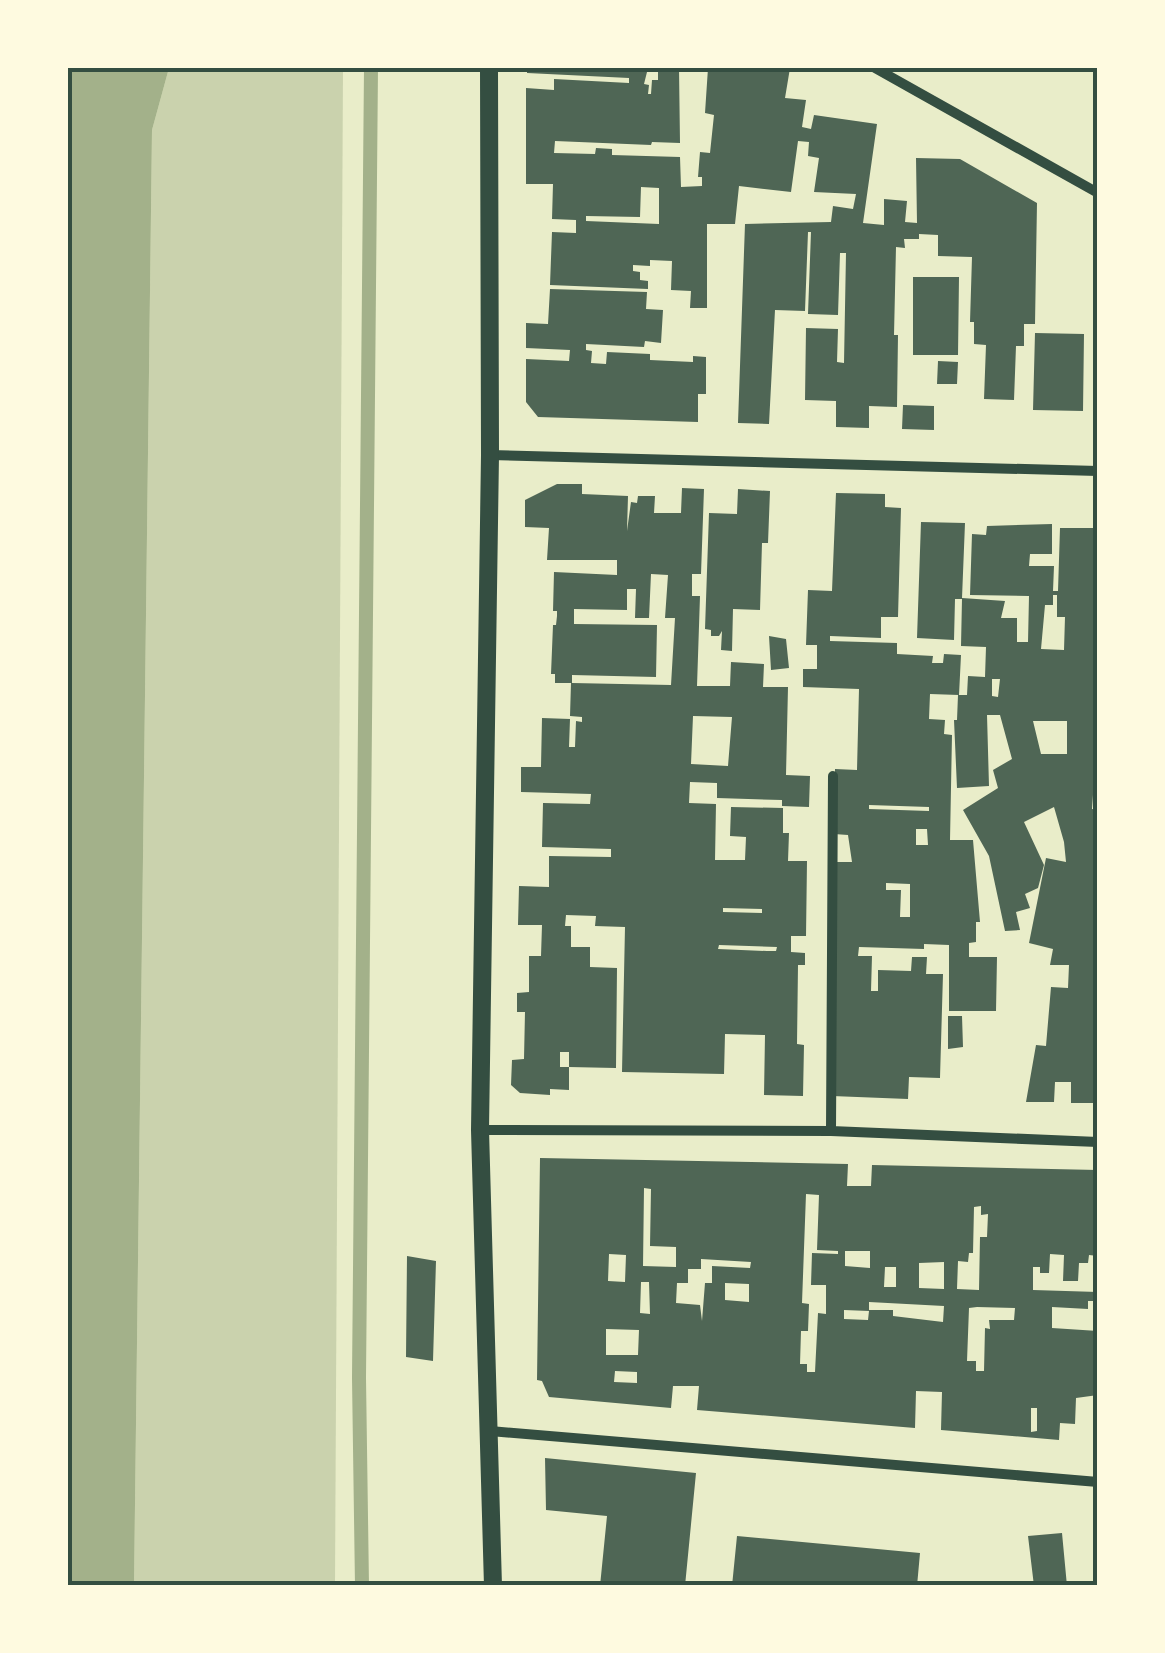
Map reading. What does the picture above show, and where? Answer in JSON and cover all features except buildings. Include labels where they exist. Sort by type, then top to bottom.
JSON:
[{"type":"street","points":[[489,68],[490,456],[480,1130],[493,1586]]},
{"type":"street","points":[[875,68],[1098,194]]},
{"type":"street","points":[[490,456],[1098,471]]},
{"type":"street","points":[[831,1131],[834,776]]},
{"type":"street","points":[[480,1130],[831,1131],[1098,1142]]},
{"type":"street","points":[[490,1431],[1098,1482]]},
{"type":"shaded area","points":[[68,68],[169,68],[152,130],[134,1586],[68,1585]]},
{"type":"shaded area","points":[[169,68],[343,68],[335,1585],[134,1586],[152,130]]},
{"type":"waterway","points":[[362,1586],[359,1378],[371,68]]}]
